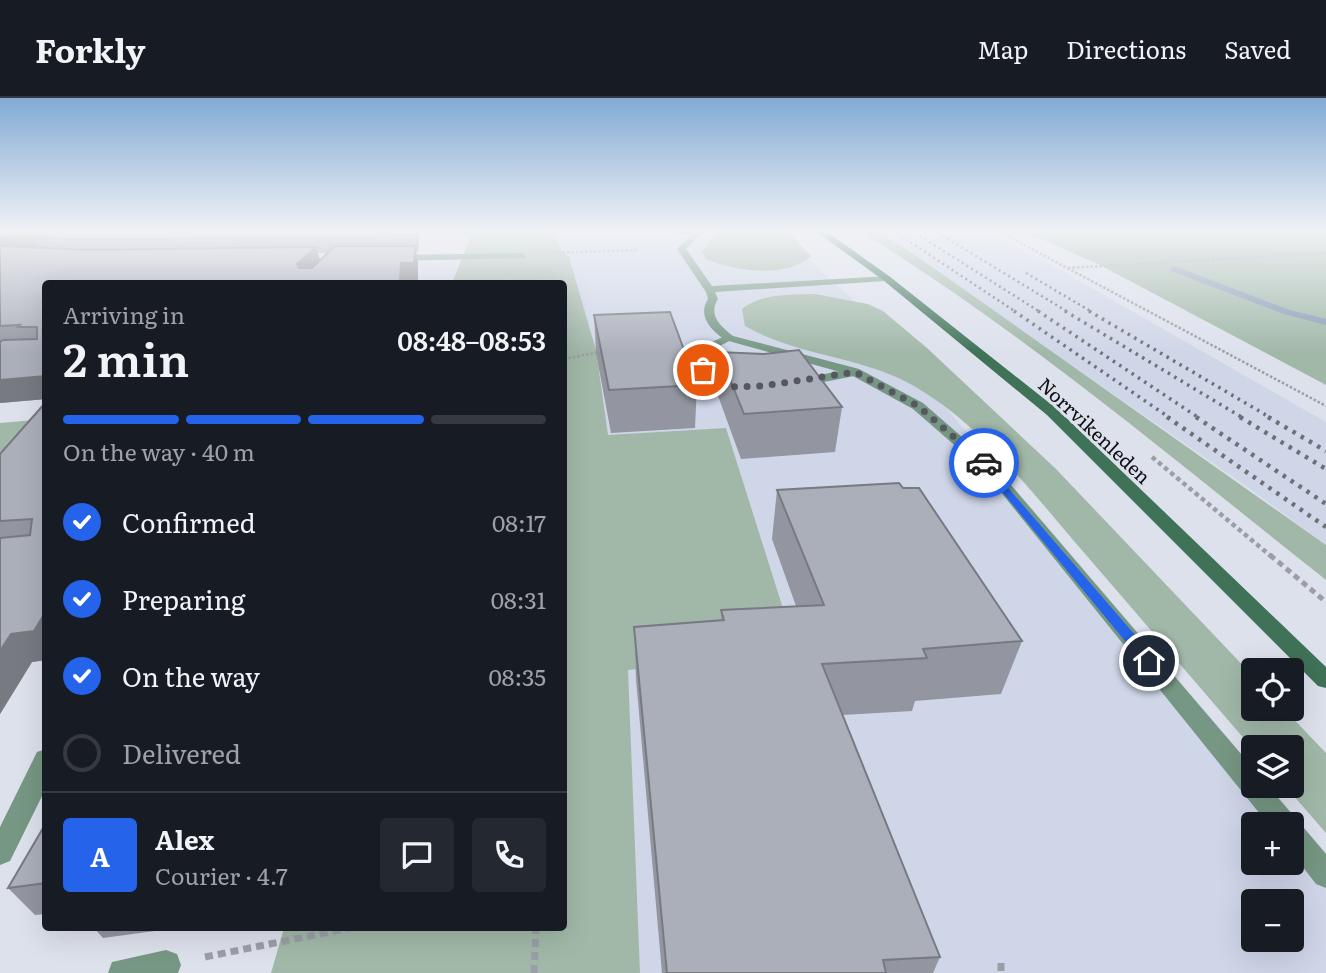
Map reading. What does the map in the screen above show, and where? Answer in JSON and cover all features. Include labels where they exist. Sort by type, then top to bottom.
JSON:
[{"type":"main road","name":"Norrvikenleden","points":[[876,271],[1052,412],[1326,680]]},
{"type":"street","points":[[696,271],[711,289],[713,299],[708,307],[708,314],[713,326],[729,338],[855,372],[918,406],[988,467],[1274,812]]},
{"type":"street","points":[[711,289],[886,278]]},
{"type":"street","points":[[729,338],[709,347],[701,361],[703,370],[715,383],[728,387],[754,386]]},
{"type":"street","points":[[785,384],[855,372]]},
{"type":"street","points":[[0,852],[18,821],[42,768]]},
{"type":"street","points":[[1304,848],[1326,875]]},
{"type":"street","points":[[123,973],[166,965]]},
{"type":"path","points":[[1073,271],[1326,406]]},
{"type":"path","points":[[567,358],[604,351]]},
{"type":"path","points":[[166,965],[335,931]]},
{"type":"path","points":[[534,973],[536,931]]},
{"type":"path","points":[[1000,973],[1001,963]]},
{"type":"shaded area","points":[[573,271],[821,271],[852,298],[1241,753],[1241,798],[1279,798],[1291,812],[1241,812],[1241,875],[1304,875],[1304,827],[1326,853],[1326,973],[588,973],[596,350]]},
{"type":"shaded area","points":[[935,271],[1061,271],[1326,422],[1326,545],[1246,486]]},
{"type":"green space","points":[[457,271],[573,271],[596,350],[608,435],[726,428],[797,653],[628,670],[640,973],[271,973],[283,931],[567,931],[567,280],[453,280]]},
{"type":"green space","points":[[923,271],[938,271],[1326,545],[1326,580],[1155,443]]},
{"type":"green space","points":[[1111,271],[1326,271],[1326,385]]},
{"type":"green space","points":[[815,294],[868,304],[883,311],[927,348],[1056,469],[1241,663],[1241,721],[1295,721],[1326,753],[1326,833],[1295,798],[1304,798],[1304,735],[1241,735],[1003,460],[961,419],[938,402],[894,376],[786,344],[745,326],[742,309],[758,300]]},
{"type":"green space","points":[[42,419],[0,462],[0,423]]},
{"type":"building","points":[[0,271],[401,271],[400,280],[42,280],[42,376],[0,380],[0,342],[37,339],[37,327],[0,326]]},
{"type":"building","points":[[670,312],[697,385],[609,390],[594,315]]},
{"type":"building","points":[[799,350],[842,407],[744,414],[719,352],[764,354]]},
{"type":"building","points":[[42,407],[42,618],[34,631],[11,634],[0,651],[0,538],[30,535],[32,519],[0,521],[0,454]]},
{"type":"building","points":[[899,483],[903,488],[919,488],[1022,641],[923,649],[927,658],[822,664],[940,957],[883,960],[886,973],[667,973],[634,627],[724,620],[721,610],[824,605],[777,490]]},
{"type":"building","points":[[42,830],[42,884],[8,888]]},
{"type":"waterway","points":[[1179,271],[1268,306],[1326,322]]},
{"type":"railway","points":[[954,271],[1016,312]]},
{"type":"railway","points":[[975,271],[1040,312]]},
{"type":"railway","points":[[1000,271],[1068,312]]},
{"type":"railway","points":[[1026,273],[1092,312]]},
{"type":"railway","points":[[1014,311],[1170,418]]},
{"type":"railway","points":[[1038,311],[1199,418]]},
{"type":"railway","points":[[1065,311],[1243,418]]},
{"type":"railway","points":[[1089,311],[1271,418]]},
{"type":"railway","points":[[1167,417],[1326,527]]},
{"type":"railway","points":[[1196,417],[1326,504]]},
{"type":"railway","points":[[1240,417],[1326,469]]},
{"type":"railway","points":[[1268,417],[1326,451]]},
{"type":"way so far","points":[[703,370],[709,379],[728,387],[796,383],[855,372],[918,406],[984,463]]},
{"type":"route","points":[[984,463],[1149,661]]}]
